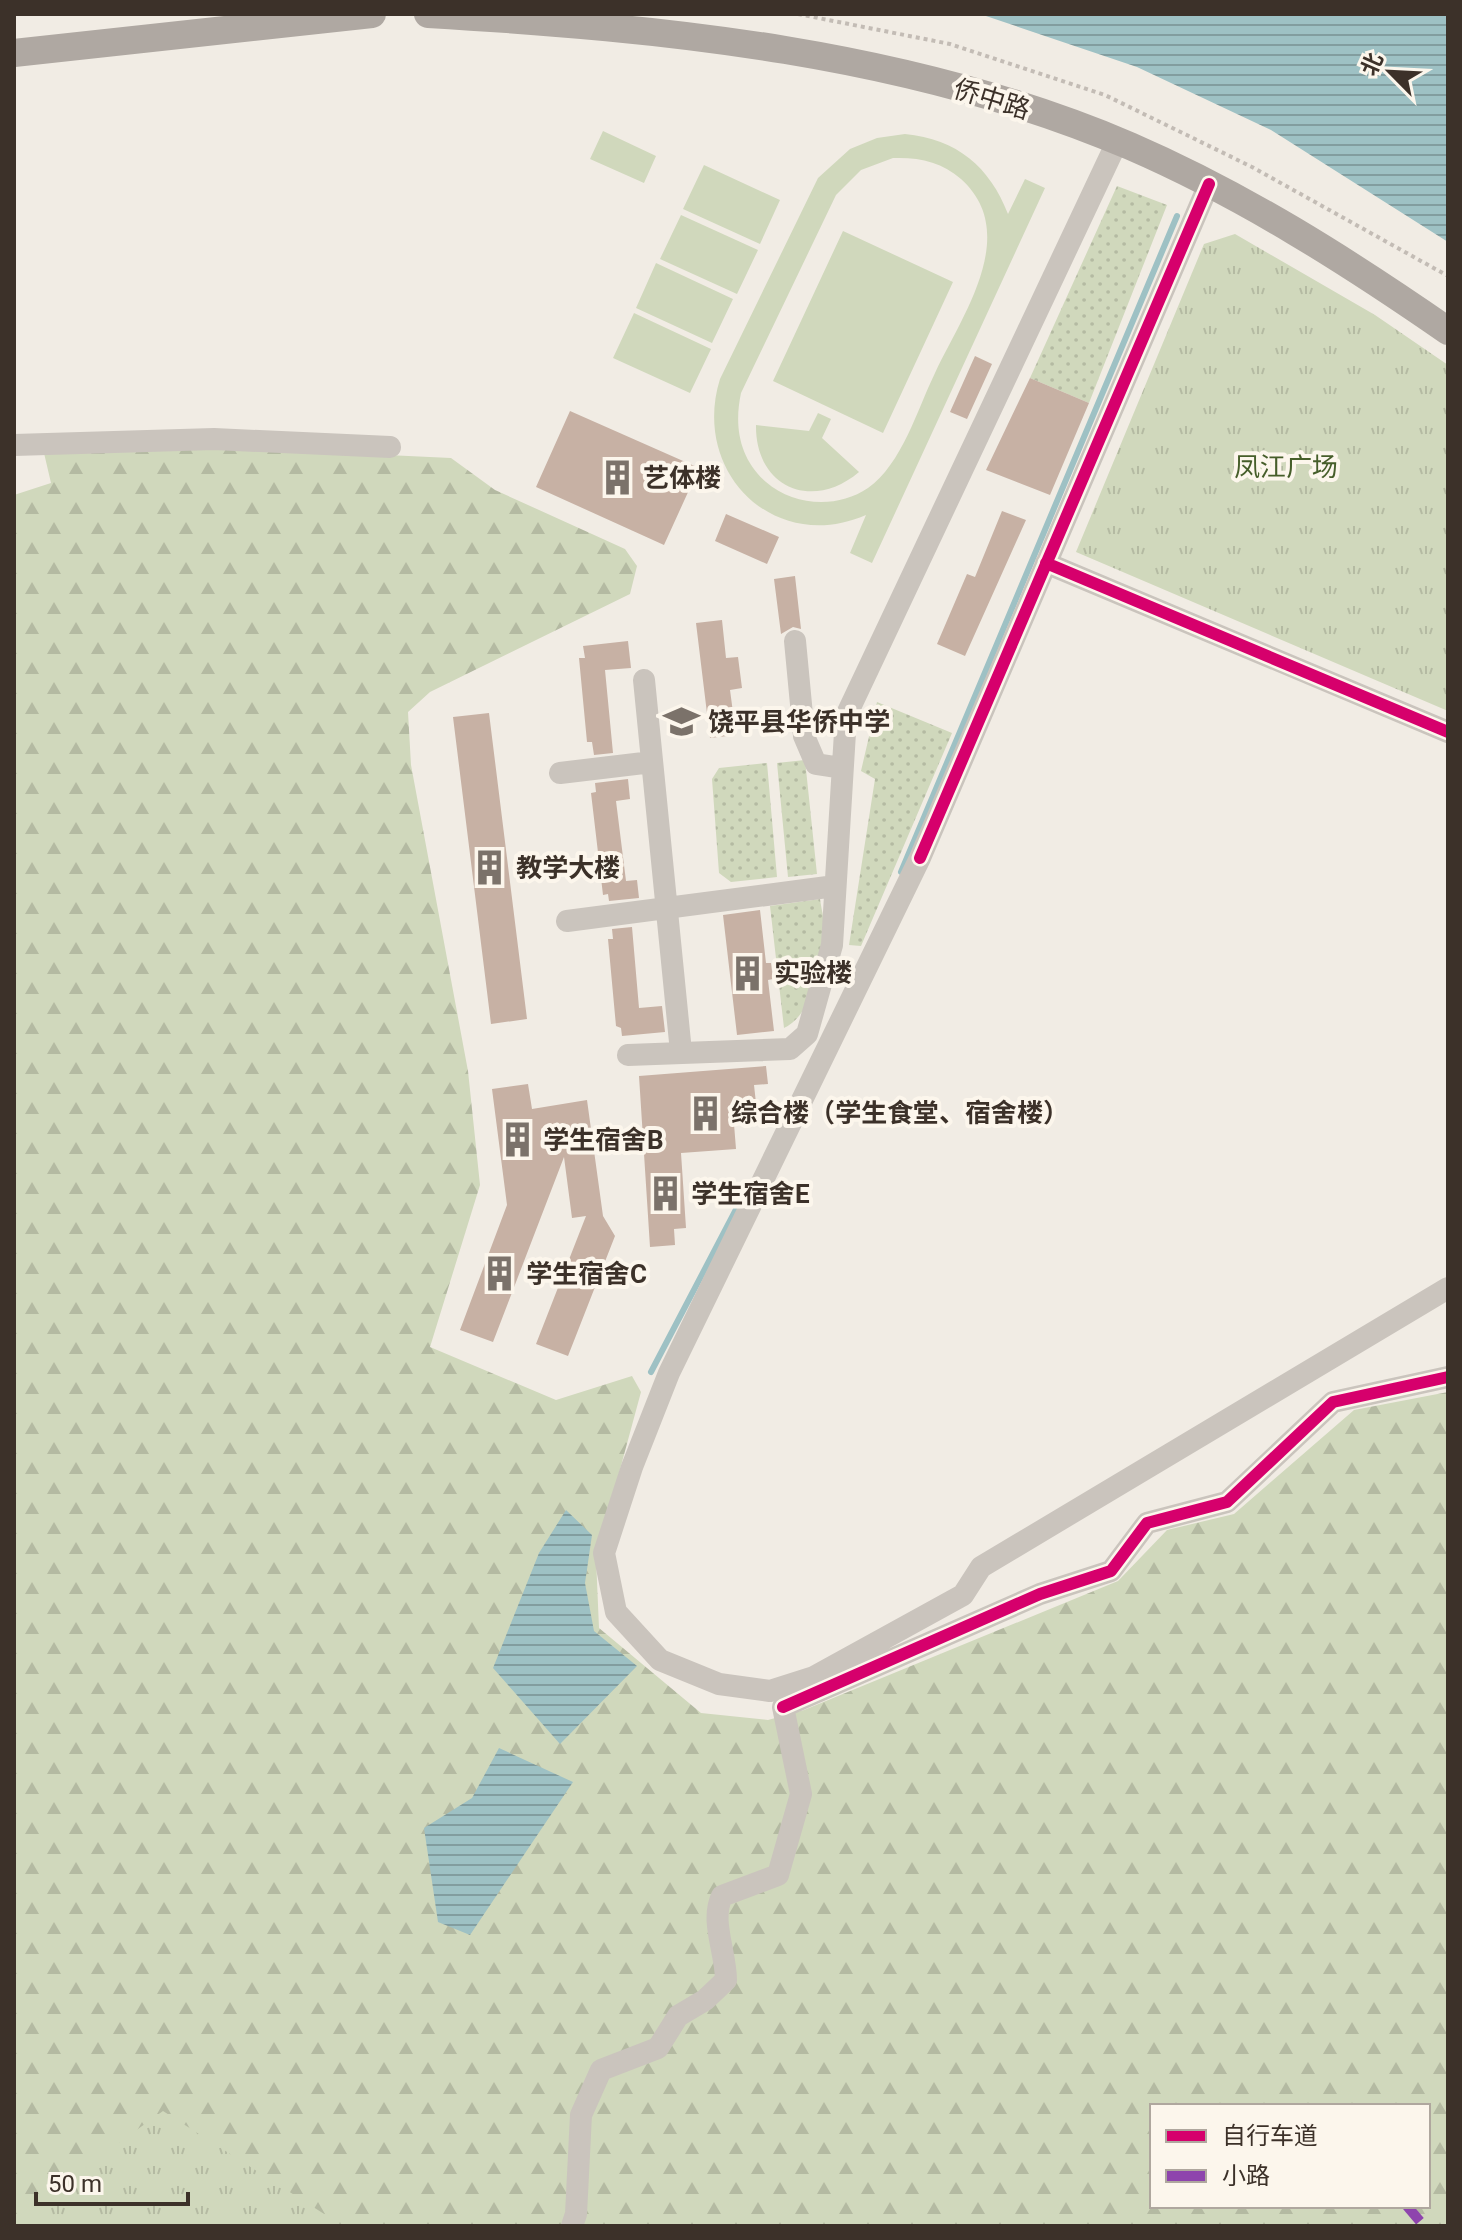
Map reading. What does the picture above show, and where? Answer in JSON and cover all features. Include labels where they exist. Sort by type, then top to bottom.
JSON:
[{"type":"main road","points":[[14,53],[372,14]]},
{"type":"main road","name":"侨中路","points":[[428,14],[535,17],[611,25],[885,68],[1009,102],[1117,142],[1209,184],[1359,269],[1448,331]]},
{"type":"street","points":[[628,1055],[790,1049],[807,1034],[832,945],[846,716],[1117,142]]},
{"type":"street","points":[[1209,184],[920,858],[669,1373],[604,1553],[616,1612],[660,1660],[719,1684],[770,1691],[814,1677],[963,1595],[981,1567],[1448,1288]]},
{"type":"street","points":[[14,445],[214,439],[390,447]]},
{"type":"street","points":[[1046,563],[1448,732]]},
{"type":"street","points":[[795,641],[804,736],[816,764],[842,768]]},
{"type":"street","points":[[644,680],[681,1052]]},
{"type":"street","points":[[560,773],[652,762]]},
{"type":"street","points":[[567,921],[835,886]]},
{"type":"street","points":[[572,2226],[576,2214],[581,2115],[601,2070],[658,2048],[678,2016],[705,2000],[726,1980],[726,1958],[715,1911],[722,1896],[778,1875],[801,1794],[783,1707],[1040,1594],[1111,1571],[1147,1523],[1227,1502],[1333,1402],[1448,1377]]},
{"type":"green space","points":[[603,131],[656,156],[644,183],[590,159]]},
{"type":"green space","points":[[905,134],[924,137],[956,149],[992,182],[1008,214],[1025,179],[1045,188],[872,563],[850,553],[866,515],[832,524],[800,524],[772,514],[748,497],[729,473],[718,445],[714,413],[720,379],[818,178],[850,149],[877,138]],"holes":[[[893,158],[946,168],[961,179],[978,201],[986,225],[986,250],[981,276],[908,435],[880,478],[856,495],[829,502],[789,496],[766,482],[744,452],[738,417],[741,393],[836,195],[861,170]]]},
{"type":"green space","points":[[704,165],[780,200],[760,244],[683,209]]},
{"type":"green space","points":[[1117,186],[1167,205],[1089,403],[1030,378]]},
{"type":"green space","points":[[681,215],[758,250],[737,294],[660,259]]},
{"type":"green space","points":[[843,231],[953,282],[883,433],[773,381]]},
{"type":"green space","name":"凤江广场","points":[[1235,234],[1375,315],[1448,365],[1448,711],[1076,552],[1204,244]]},
{"type":"green space","points":[[656,263],[733,299],[712,343],[636,308]]},
{"type":"green space","points":[[634,313],[711,349],[690,393],[613,358]]},
{"type":"green space","points":[[818,413],[831,419],[822,438],[859,472],[841,484],[823,490],[805,491],[790,487],[776,478],[765,464],[758,446],[756,425],[809,431]]},
{"type":"green space","points":[[216,447],[451,458],[495,490],[625,549],[637,566],[630,594],[430,692],[408,712],[411,765],[468,1071],[480,1185],[430,1347],[556,1400],[632,1376],[641,1392],[596,1558],[599,1628],[701,1713],[768,1720],[804,1710],[1118,1581],[1167,1530],[1234,1514],[1354,1410],[1448,1392],[1448,2226],[14,2226],[14,495],[51,483],[44,453]]},
{"type":"green space","points":[[877,702],[952,733],[861,946],[849,945],[875,779],[861,771]]},
{"type":"green space","points":[[805,760],[817,874],[788,877],[777,763]]},
{"type":"green space","points":[[767,763],[777,877],[731,882],[719,873],[712,779],[719,768]]},
{"type":"green space","points":[[820,899],[825,939],[817,979],[801,1014],[784,1028],[770,906]]},
{"type":"green space","points":[[163,2111],[343,2226],[14,2226],[14,2218]]},
{"type":"water","points":[[980,14],[1448,14],[1448,242],[1271,130],[1137,67]]},
{"type":"water","points":[[566,1510],[592,1535],[585,1583],[594,1631],[637,1666],[560,1744],[493,1668],[539,1553]]},
{"type":"water","points":[[499,1748],[573,1782],[470,1935],[438,1922],[424,1828],[472,1798]]},
{"type":"building","points":[[975,356],[992,364],[967,419],[950,412]]},
{"type":"building","points":[[1030,378],[1089,403],[1050,495],[986,470]]},
{"type":"building","name":"艺体楼","points":[[570,411],[699,468],[664,545],[536,487]]},
{"type":"building","points":[[1002,511],[1026,520],[965,656],[937,644],[967,574],[975,577]]},
{"type":"building","points":[[726,514],[779,537],[767,564],[715,541]]},
{"type":"building","points":[[795,576],[801,629],[793,627],[781,634],[774,579]]},
{"type":"building","points":[[722,620],[726,658],[738,657],[742,688],[730,690],[736,735],[710,738],[696,623]]},
{"type":"building","points":[[628,641],[631,668],[605,670],[613,753],[594,755],[592,742],[587,742],[579,658],[585,658],[583,646]]},
{"type":"building","name":"教学大楼","points":[[489,713],[527,1019],[491,1024],[453,717]]},
{"type":"building","points":[[628,779],[630,799],[616,801],[626,881],[637,880],[639,898],[609,901],[608,894],[603,895],[591,793],[596,792],[595,783]]},
{"type":"building","name":"实验楼","points":[[760,910],[766,963],[771,963],[773,979],[768,980],[774,1031],[737,1035],[723,915]]},
{"type":"building","points":[[632,927],[639,1008],[662,1006],[665,1032],[622,1036],[621,1028],[616,1026],[608,939],[613,939],[612,929]]},
{"type":"building","points":[[766,1066],[768,1084],[754,1085],[756,1103],[744,1104],[746,1123],[734,1124],[736,1149],[681,1153],[686,1228],[674,1229],[675,1245],[650,1247],[639,1076]]},
{"type":"building","points":[[528,1084],[532,1109],[587,1100],[603,1216],[615,1236],[568,1356],[536,1344],[586,1216],[572,1218],[564,1157],[493,1342],[460,1330],[507,1205],[492,1089]]},
{"type":"waterway","points":[[901,872],[1177,216]]},
{"type":"waterway","points":[[651,1372],[742,1198]]},
{"type":"marked path","points":[[1409,2208],[1424,2226]]},
{"type":"cycle path","points":[[920,858],[1209,184]]},
{"type":"cycle path","points":[[1046,563],[1448,732]]},
{"type":"cycle path","points":[[783,1707],[1040,1594],[1111,1571],[1147,1523],[1227,1502],[1333,1402],[1448,1377]]},
{"type":"place","name":"艺体楼","points":[[617,478]]},
{"type":"place","name":"饶平县华侨中学","points":[[682,722]]},
{"type":"place","name":"教学大楼","points":[[490,868]]},
{"type":"place","name":"实验楼","points":[[748,973]]},
{"type":"place","name":"综合楼（学生食堂、宿舍楼）","points":[[705,1113]]},
{"type":"place","name":"学生宿舍B","points":[[517,1140]]},
{"type":"place","name":"学生宿舍E","points":[[665,1194]]},
{"type":"place","name":"学生宿舍C","points":[[500,1274]]}]
